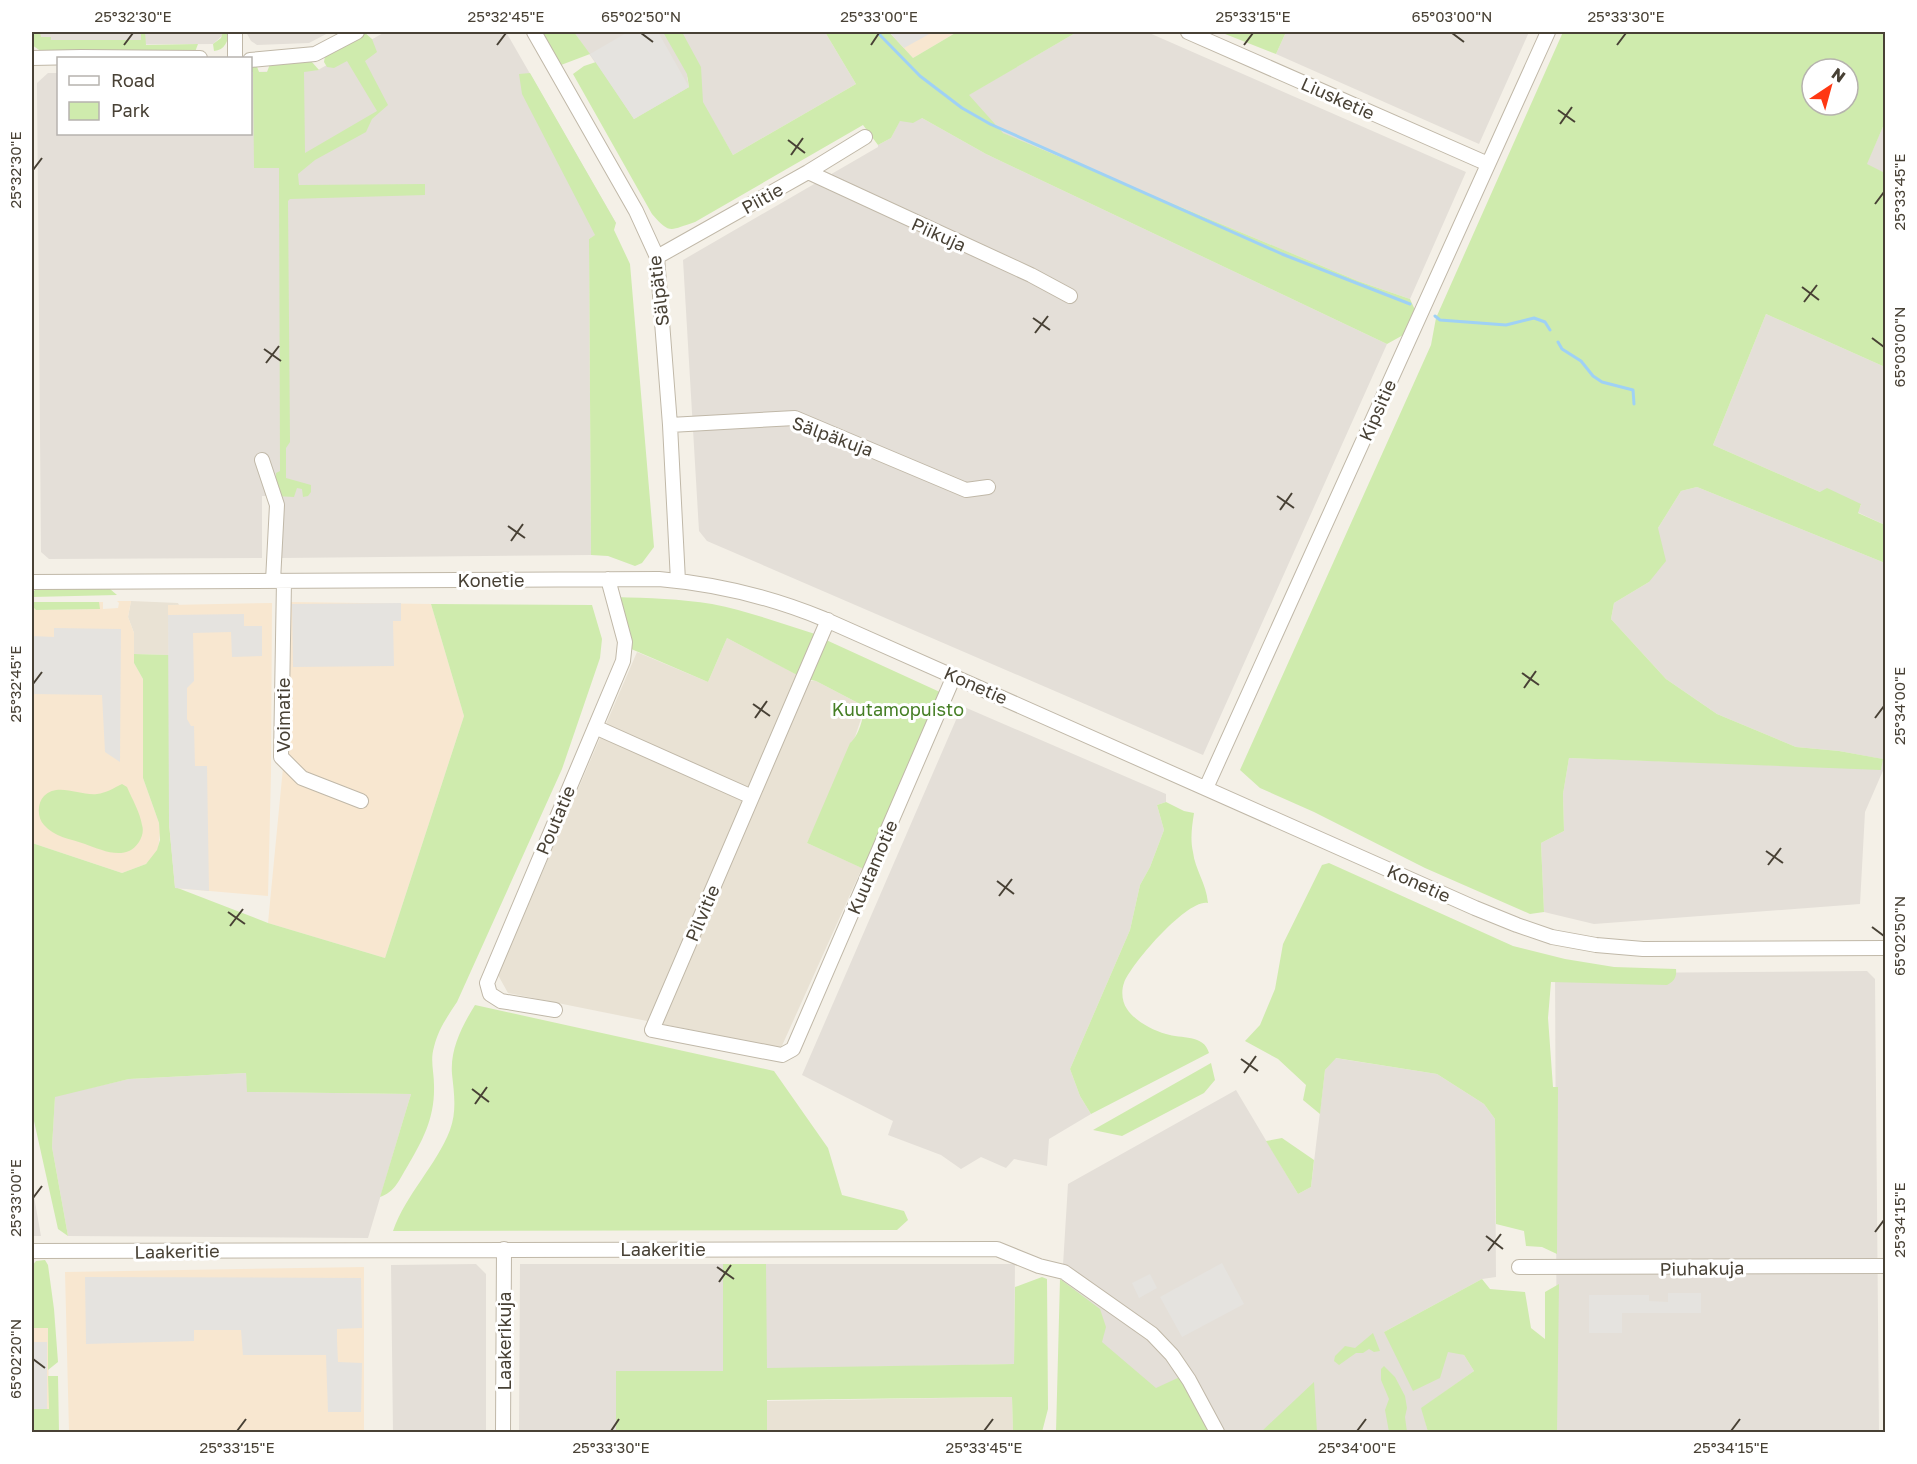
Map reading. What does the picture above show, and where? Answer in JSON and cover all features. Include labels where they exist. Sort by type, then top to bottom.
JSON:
[{"type":"street","points":[[235,32],[235,57]]},
{"type":"street","points":[[252,60],[315,54],[357,32]]},
{"type":"street","name":"Sälpätie","points":[[534,32],[636,211],[657,257],[670,425],[678,580]]},
{"type":"street","name":"Liusketie","points":[[1188,32],[1488,164]]},
{"type":"street","name":"Kipsitie","points":[[1206,788],[1548,32]]},
{"type":"street","points":[[32,58],[57,58]]},
{"type":"street","name":"Piitie","points":[[657,257],[808,172],[865,137]]},
{"type":"street","name":"Piikuja","points":[[808,172],[1031,275],[1070,296]]},
{"type":"street","name":"Sälpäkuja","points":[[670,425],[795,418],[966,490],[988,487]]},
{"type":"street","name":"Voimatie","points":[[262,460],[277,505],[281,758],[302,778],[361,801]]},
{"type":"street","name":"Konetie","points":[[32,582],[608,579],[678,580],[743,591],[828,620],[1475,908],[1552,937],[1596,945],[1643,949],[1886,948]]},
{"type":"street","name":"Poutatie","points":[[555,1010],[501,1001],[490,994],[486,983],[623,661],[625,647],[608,579]]},
{"type":"street","name":"Pilvitie","points":[[652,1030],[828,620]]},
{"type":"street","name":"Kuutamotie","points":[[652,1030],[785,1054],[796,1045],[954,676]]},
{"type":"street","points":[[595,727],[752,797]]},
{"type":"street","name":"Laakerikuja","points":[[503,1432],[504,1249]]},
{"type":"street","name":"Laakeritie","points":[[32,1251],[997,1249],[1039,1266],[1064,1272],[1152,1334],[1172,1355],[1189,1380],[1217,1432]]},
{"type":"street","name":"Piuhakuja","points":[[1519,1267],[1886,1266]]},
{"type":"shaded area","points":[[38,32],[223,32],[223,35],[213,44],[47,45],[38,36]]},
{"type":"shaded area","points":[[246,32],[330,32],[309,43],[257,45],[251,41]]},
{"type":"shaded area","points":[[385,32],[506,32],[616,223],[589,239],[591,555],[281,558],[280,496],[262,496],[262,558],[49,559],[41,552],[37,83],[48,73],[57,73],[57,135],[252,135],[252,72],[318,70]]},
{"type":"shaded area","points":[[574,32],[825,32],[856,84],[733,155],[687,76],[689,87],[634,119]]},
{"type":"shaded area","points":[[628,32],[658,32],[689,87],[634,119],[590,54]]},
{"type":"shaded area","points":[[889,32],[957,32],[913,58]]},
{"type":"shaded area","points":[[889,32],[933,32],[904,48]]},
{"type":"shaded area","points":[[1077,32],[1147,32],[1466,172],[1410,299],[1358,281],[1002,133],[968,95]]},
{"type":"shaded area","points":[[1286,32],[1529,32],[1479,144],[1276,54]]},
{"type":"shaded area","points":[[922,118],[986,154],[1387,344],[1203,755],[707,541],[699,531],[683,260],[878,147],[891,138],[900,120]]},
{"type":"shaded area","points":[[1885,122],[1885,173],[1866,165]]},
{"type":"shaded area","points":[[1766,314],[1885,367],[1885,525],[1857,512],[1861,505],[1820,492],[1713,445]]},
{"type":"shaded area","points":[[1697,487],[1885,563],[1885,766],[1865,812],[1860,904],[1594,924],[1544,912],[1541,843],[1564,831],[1563,794],[1569,758],[1881,769],[1882,759],[1839,751],[1796,747],[1717,714],[1666,679],[1611,619],[1614,603],[1649,582],[1658,528],[1681,491]]},
{"type":"shaded area","points":[[117,601],[131,601],[128,617],[134,633],[134,663],[143,679],[143,778],[160,832],[158,850],[146,864],[122,873],[32,843],[32,606],[36,610],[99,609],[99,602],[103,602],[103,609],[118,608]]},
{"type":"shaded area","points":[[131,601],[178,603],[179,605],[168,615],[169,655],[134,654],[134,633],[128,617]]},
{"type":"shaded area","points":[[290,602],[431,604],[464,716],[385,958],[268,923],[288,716]]},
{"type":"shaded area","points":[[272,603],[268,896],[175,888],[169,823],[168,605]]},
{"type":"shaded area","points":[[401,603],[401,621],[393,621],[394,666],[293,667],[292,604]]},
{"type":"shaded area","points":[[244,614],[244,626],[262,626],[262,656],[232,657],[231,632],[193,633],[194,681],[187,688],[187,719],[191,726],[194,726],[195,766],[207,766],[209,891],[175,888],[169,823],[168,615]]},
{"type":"shaded area","points":[[54,628],[121,629],[120,762],[105,752],[102,695],[32,694],[32,636],[54,637]]},
{"type":"shaded area","points":[[727,638],[809,681],[816,681],[860,704],[864,710],[854,740],[807,843],[862,868],[781,1048],[508,993],[498,975],[637,652],[708,682]]},
{"type":"shaded area","points":[[962,706],[1166,794],[1166,802],[1157,805],[1164,830],[1150,867],[1140,885],[1130,930],[1070,1069],[1080,1096],[1091,1114],[1049,1139],[1047,1166],[1014,1159],[1006,1168],[981,1157],[961,1169],[941,1155],[888,1135],[893,1121],[802,1075]]},
{"type":"shaded area","points":[[1555,964],[1614,973],[1867,971],[1875,979],[1879,1432],[1557,1432]]},
{"type":"shaded area","points":[[1335,1058],[1437,1074],[1484,1104],[1495,1119],[1496,1277],[1482,1279],[1384,1332],[1464,1355],[1474,1371],[1422,1408],[1428,1432],[1202,1432],[1060,1314],[1068,1184],[1236,1090],[1298,1194],[1311,1187],[1325,1070]]},
{"type":"shaded area","points":[[246,1073],[248,1092],[411,1094],[368,1238],[68,1236],[52,1147],[55,1096],[129,1079]]},
{"type":"shaded area","points":[[32,1185],[41,1236],[32,1236]]},
{"type":"shaded area","points":[[1222,1263],[1244,1304],[1182,1337],[1160,1297]]},
{"type":"shaded area","points":[[476,1264],[486,1274],[486,1432],[393,1432],[391,1265]]},
{"type":"shaded area","points":[[520,1264],[723,1264],[723,1371],[617,1371],[616,1432],[519,1432]]},
{"type":"shaded area","points":[[766,1264],[1015,1264],[1014,1364],[766,1369]]},
{"type":"shaded area","points":[[364,1267],[364,1432],[69,1432],[65,1272]]},
{"type":"shaded area","points":[[1150,1274],[1157,1288],[1139,1298],[1132,1283]]},
{"type":"shaded area","points":[[85,1277],[361,1278],[362,1328],[337,1329],[337,1341],[338,1362],[362,1363],[361,1412],[328,1412],[326,1355],[243,1355],[241,1330],[194,1330],[194,1341],[86,1344]]},
{"type":"shaded area","points":[[1668,1293],[1701,1293],[1701,1313],[1622,1313],[1622,1333],[1589,1333],[1589,1295],[1649,1295],[1649,1301],[1668,1302]]},
{"type":"shaded area","points":[[32,1328],[48,1328],[49,1409],[32,1409]]},
{"type":"shaded area","points":[[32,1342],[47,1342],[47,1409],[32,1409]]},
{"type":"shaded area","points":[[1012,1397],[1013,1432],[767,1432],[767,1401]]},
{"type":"green space","points":[[32,32],[40,32],[41,37],[51,37],[51,40],[141,40],[141,32],[145,32],[146,45],[198,44],[195,52],[42,52],[32,45]]},
{"type":"green space","points":[[223,32],[229,32],[227,42],[221,49],[214,51],[213,44],[221,38]]},
{"type":"green space","points":[[541,32],[574,32],[590,54],[561,65]]},
{"type":"green space","points":[[663,32],[682,32],[701,67],[703,102],[733,155],[856,84],[825,32],[889,32],[913,58],[957,32],[1077,32],[969,95],[1003,133],[1358,281],[1410,299],[1415,310],[1405,334],[1387,344],[986,154],[922,118],[913,123],[900,121],[891,138],[878,145],[863,125],[695,222],[675,229],[667,228],[652,214],[573,74],[584,66],[596,62],[634,119],[689,87],[687,74]]},
{"type":"green space","points":[[1220,32],[1286,32],[1276,54]]},
{"type":"green space","points":[[1563,32],[1885,32],[1885,122],[1867,164],[1885,173],[1885,367],[1766,314],[1713,445],[1820,492],[1827,488],[1861,504],[1858,513],[1885,525],[1885,563],[1697,487],[1681,491],[1658,528],[1666,561],[1649,582],[1614,603],[1611,619],[1666,679],[1717,714],[1796,747],[1839,751],[1883,759],[1881,770],[1569,758],[1563,794],[1564,831],[1541,843],[1544,912],[1530,914],[1425,868],[1314,812],[1260,788],[1240,770],[1431,345],[1436,318]]},
{"type":"green space","points":[[365,33],[372,39],[377,52],[365,61],[388,105],[372,119],[366,132],[315,160],[298,174],[299,185],[425,184],[425,195],[290,199],[288,201],[290,442],[286,448],[286,478],[311,485],[311,492],[308,496],[303,497],[302,489],[297,488],[294,497],[276,496],[276,473],[280,471],[279,168],[254,168],[252,64],[256,64],[259,72],[267,72],[270,64],[311,61],[319,70],[304,72],[305,153],[377,111],[347,61],[334,68],[327,67],[324,62],[325,56]]},
{"type":"green space","points":[[530,73],[616,223],[614,230],[630,264],[654,547],[642,563],[635,566],[608,556],[591,555],[589,239],[595,235],[522,94],[519,74]]},
{"type":"green space","points":[[106,588],[117,595],[32,597],[36,589]]},
{"type":"green space","points":[[616,597],[712,604],[815,634],[799,676],[727,638],[708,682],[629,648]]},
{"type":"green space","points":[[32,602],[99,602],[100,609],[36,610]]},
{"type":"green space","points":[[431,604],[592,605],[602,639],[600,658],[562,769],[457,1002],[438,1035],[432,1057],[434,1097],[430,1118],[413,1157],[396,1185],[380,1197],[411,1094],[247,1092],[246,1073],[129,1079],[55,1097],[52,1147],[68,1236],[58,1229],[32,1112],[32,843],[122,873],[146,864],[157,850],[160,840],[159,823],[143,778],[143,679],[134,663],[134,654],[169,655],[169,823],[175,887],[268,923],[385,958],[464,716]]},
{"type":"green space","name":"Kuutamopuisto","points":[[824,639],[942,693],[866,870],[807,843],[850,743],[858,731],[863,715],[863,706],[860,704],[816,681],[806,679]]},
{"type":"green space","points":[[122,784],[127,787],[136,806],[143,829],[139,842],[127,852],[114,853],[63,837],[48,829],[40,818],[40,802],[50,792],[62,790],[97,794]]},
{"type":"green space","points":[[1166,802],[1194,813],[1192,847],[1208,903],[1199,904],[1187,911],[1148,948],[1124,983],[1123,1000],[1130,1013],[1144,1024],[1166,1034],[1197,1040],[1206,1047],[1209,1053],[1091,1114],[1080,1096],[1070,1069],[1130,930],[1140,885],[1150,867],[1164,830],[1157,805]]},
{"type":"green space","points":[[1329,863],[1513,946],[1565,959],[1614,967],[1676,969],[1674,979],[1667,985],[1551,982],[1548,1018],[1553,1087],[1558,1087],[1557,1254],[1542,1247],[1526,1246],[1524,1231],[1496,1224],[1495,1119],[1484,1104],[1437,1074],[1336,1058],[1325,1070],[1320,1114],[1303,1100],[1306,1085],[1278,1059],[1245,1041],[1260,1025],[1275,989],[1283,944],[1322,865]]},
{"type":"green space","points":[[475,1005],[774,1071],[828,1148],[842,1195],[904,1211],[908,1220],[897,1230],[393,1231],[405,1205],[437,1156],[450,1130],[454,1109],[453,1056],[461,1029]]},
{"type":"green space","points":[[1211,1063],[1215,1080],[1204,1093],[1122,1136],[1093,1130]]},
{"type":"green space","points":[[1282,1138],[1314,1160],[1311,1187],[1298,1194],[1266,1141]]},
{"type":"green space","points":[[45,1260],[48,1265],[54,1309],[58,1362],[48,1370],[48,1328],[32,1328],[32,1266],[36,1261]]},
{"type":"green space","points":[[723,1264],[766,1264],[767,1368],[1014,1364],[1015,1287],[1042,1277],[1047,1279],[1048,1409],[1042,1432],[1013,1432],[1012,1397],[767,1400],[767,1432],[616,1432],[616,1371],[723,1371]]},
{"type":"green space","points":[[1060,1279],[1100,1309],[1106,1327],[1102,1342],[1156,1388],[1182,1376],[1212,1432],[1056,1432]]},
{"type":"green space","points":[[1482,1279],[1490,1289],[1525,1292],[1531,1328],[1545,1339],[1545,1292],[1559,1284],[1557,1432],[1428,1432],[1421,1408],[1474,1371],[1464,1355],[1448,1352],[1440,1378],[1413,1391],[1384,1332]]},
{"type":"green space","points":[[1373,1333],[1380,1351],[1374,1352],[1369,1349],[1363,1353],[1356,1353],[1339,1365],[1334,1361],[1335,1356],[1345,1346],[1355,1348]]},
{"type":"green space","points":[[1384,1366],[1395,1377],[1405,1396],[1407,1432],[1389,1432],[1385,1410],[1389,1399],[1381,1380],[1381,1369]]},
{"type":"green space","points":[[48,1376],[58,1376],[59,1432],[32,1432],[32,1409],[49,1409]]},
{"type":"green space","points":[[1314,1382],[1317,1432],[1261,1432]]},
{"type":"waterway","points":[[877,32],[920,76],[962,108],[990,124],[1282,254],[1410,304]]},
{"type":"waterway","points":[[1435,316],[1440,320],[1506,325],[1534,318],[1545,322],[1550,330]]},
{"type":"waterway","points":[[1558,342],[1562,349],[1581,361],[1593,376],[1602,382],[1633,390],[1634,404]]}]
